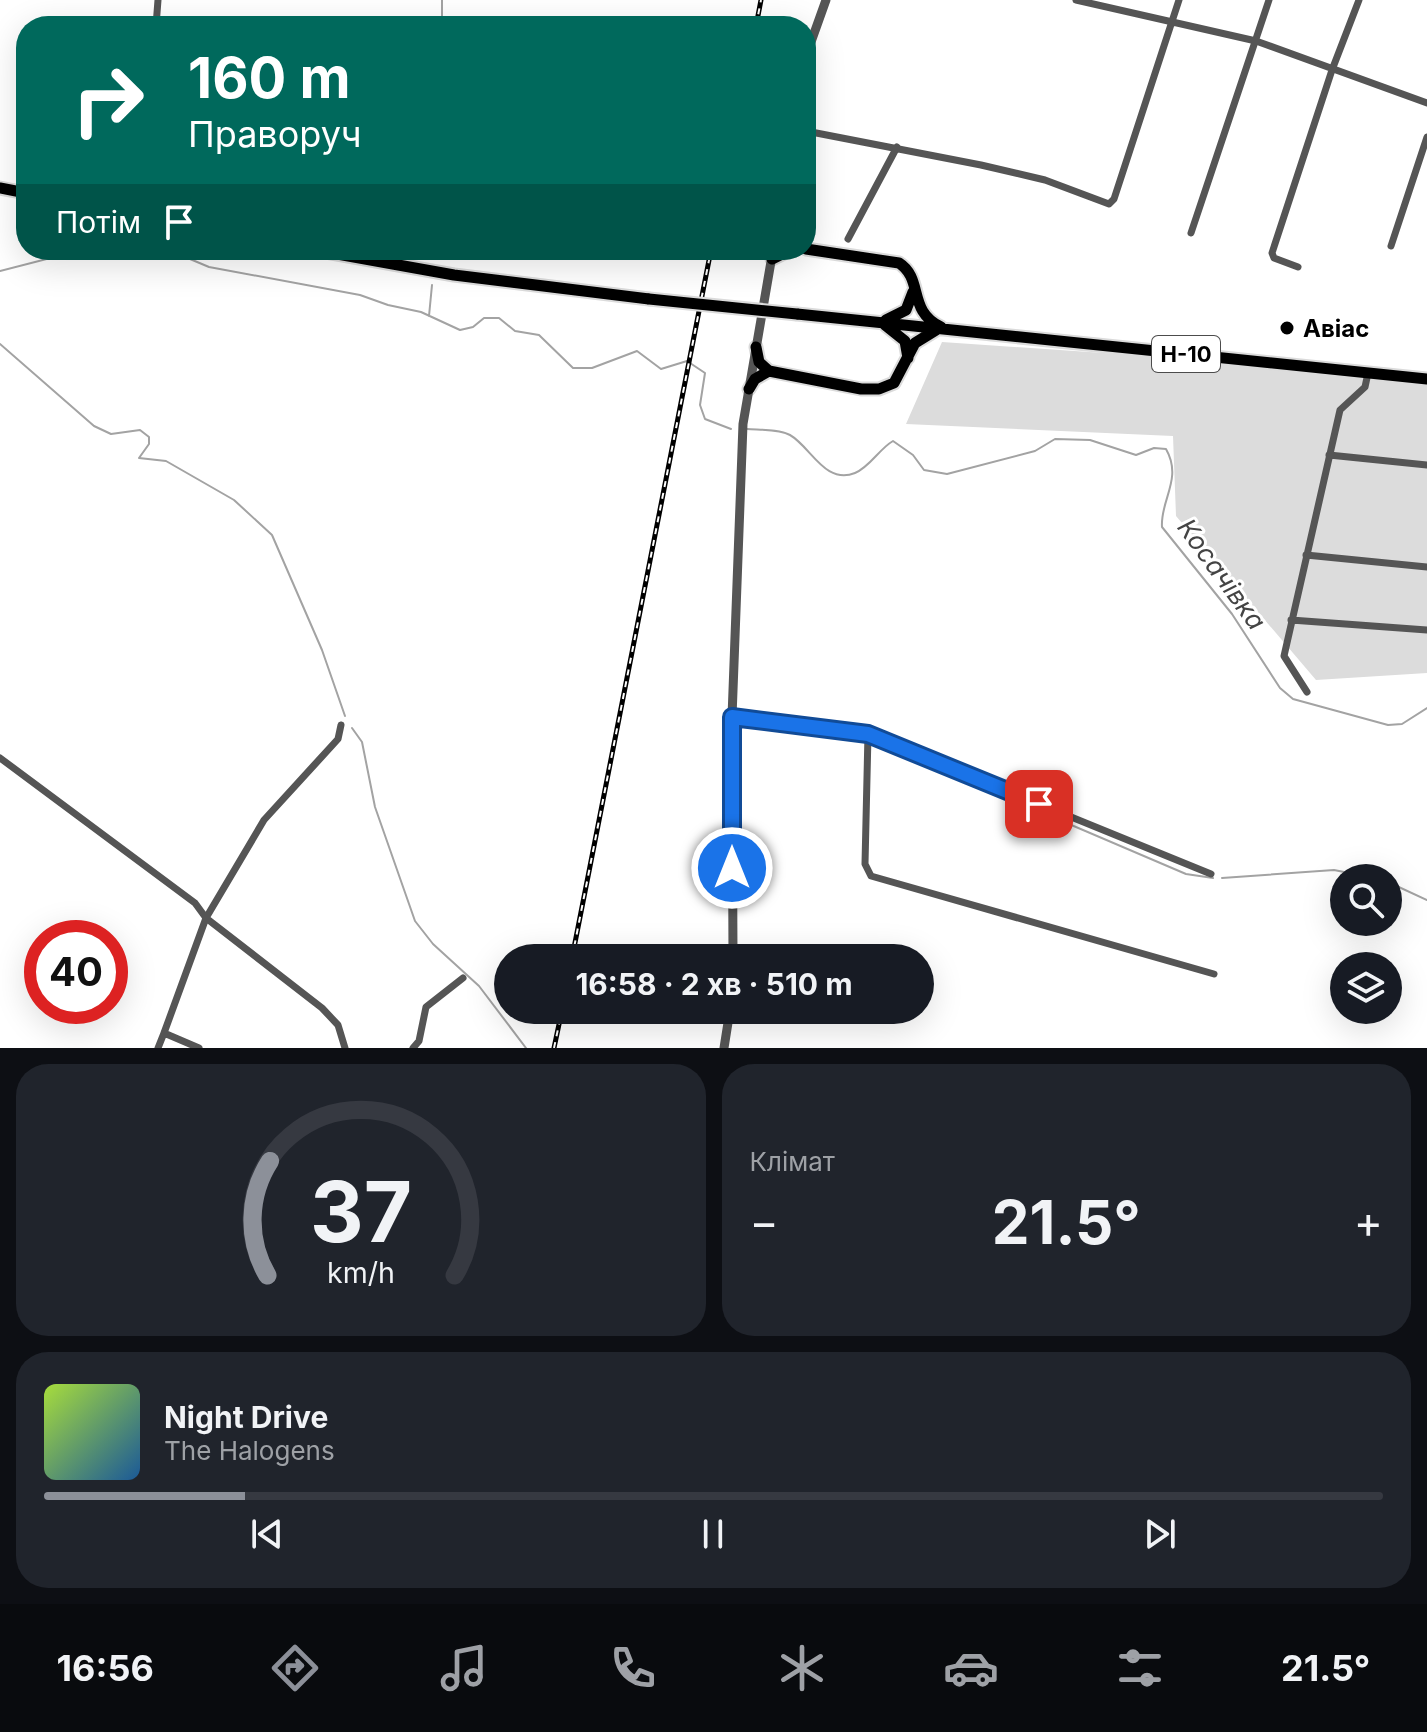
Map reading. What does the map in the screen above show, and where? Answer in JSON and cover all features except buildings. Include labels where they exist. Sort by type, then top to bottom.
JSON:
[{"type":"main road","points":[[816,250],[891,261],[906,267],[920,310],[944,329]]},
{"type":"main road","name":"Н-10","points":[[371,260],[454,275],[649,299],[1427,379]]},
{"type":"main road","points":[[879,322],[906,310],[911,304],[912,279]]},
{"type":"main road","points":[[879,322],[899,334],[908,358]]},
{"type":"main road","points":[[756,347],[759,362],[769,371],[861,389],[879,389],[894,383],[922,336],[944,329]]},
{"type":"main road","points":[[749,389],[755,379],[769,371]]},
{"type":"street","points":[[816,28],[826,0]]},
{"type":"street","points":[[1076,0],[1172,19],[1256,41],[1427,103]]},
{"type":"street","points":[[816,133],[897,147],[1045,180],[1109,204],[1114,199],[1179,0]]},
{"type":"street","points":[[1191,233],[1269,0]]},
{"type":"street","points":[[1298,267],[1274,258],[1272,253],[1332,70],[1359,0]]},
{"type":"street","points":[[1391,246],[1427,137]]},
{"type":"street","points":[[848,239],[897,147]]},
{"type":"street","points":[[733,944],[732,717],[743,424],[771,260]]},
{"type":"street","points":[[1307,692],[1284,656],[1340,410],[1365,387],[1368,373]]},
{"type":"street","points":[[1329,455],[1427,465]]},
{"type":"street","points":[[1306,555],[1427,567]]},
{"type":"street","points":[[1291,620],[1427,630]]},
{"type":"street","points":[[732,717],[868,734],[1211,874]]},
{"type":"street","points":[[158,1048],[206,918],[264,820],[338,739],[341,725]]},
{"type":"street","points":[[868,734],[865,864],[871,876],[1214,974]]},
{"type":"street","points":[[0,758],[195,903],[206,918],[331,1017],[343,1033],[345,1048]]},
{"type":"street","points":[[413,1048],[419,1041],[426,1007],[463,978]]},
{"type":"street","points":[[724,1048],[728,1024]]},
{"type":"street","points":[[164,1033],[199,1048]]},
{"type":"shaded area","points":[[942,342],[1427,375],[1427,673],[1316,680],[1176,516],[1173,436],[906,424]]},
{"type":"waterway","points":[[442,0],[442,16]]},
{"type":"waterway","name":"Косачівка","points":[[0,271],[43,260]]},
{"type":"waterway","name":"Косачівка","points":[[192,260],[209,267],[360,295],[421,312],[460,330],[473,327],[484,318],[499,318],[515,331],[539,335],[573,368],[592,368],[637,351],[661,369],[687,361],[705,373],[700,405],[705,419],[731,429]]},
{"type":"waterway","points":[[429,316],[432,285]]},
{"type":"waterway","points":[[0,344],[94,426],[111,434],[140,430],[149,437],[149,444],[139,458],[166,461],[234,500],[272,535],[322,650],[345,716]]},
{"type":"waterway","name":"Косачівка","points":[[747,429],[786,433],[827,469],[844,475],[860,470],[893,441],[913,455],[924,470],[947,474],[1035,451],[1055,439],[1090,440],[1136,455],[1154,448],[1166,449],[1171,460],[1172,480],[1162,527],[1232,614],[1280,688],[1293,699],[1388,725],[1402,724],[1427,708]]},
{"type":"waterway","points":[[352,728],[362,742],[375,807],[415,921],[433,944],[479,986],[526,1048]]},
{"type":"waterway","points":[[898,751],[1186,874],[1213,878]]},
{"type":"waterway","points":[[1222,878],[1330,870]]},
{"type":"waterway","points":[[1402,888],[1427,900]]},
{"type":"railway","points":[[758,16],[761,0]]},
{"type":"railway","points":[[575,944],[709,260]]},
{"type":"railway","points":[[554,1048],[559,1024]]},
{"type":"place","name":"Авіас","points":[[1287,328]]},
{"type":"route","points":[[732,868],[732,717],[868,734],[1039,804]]}]
